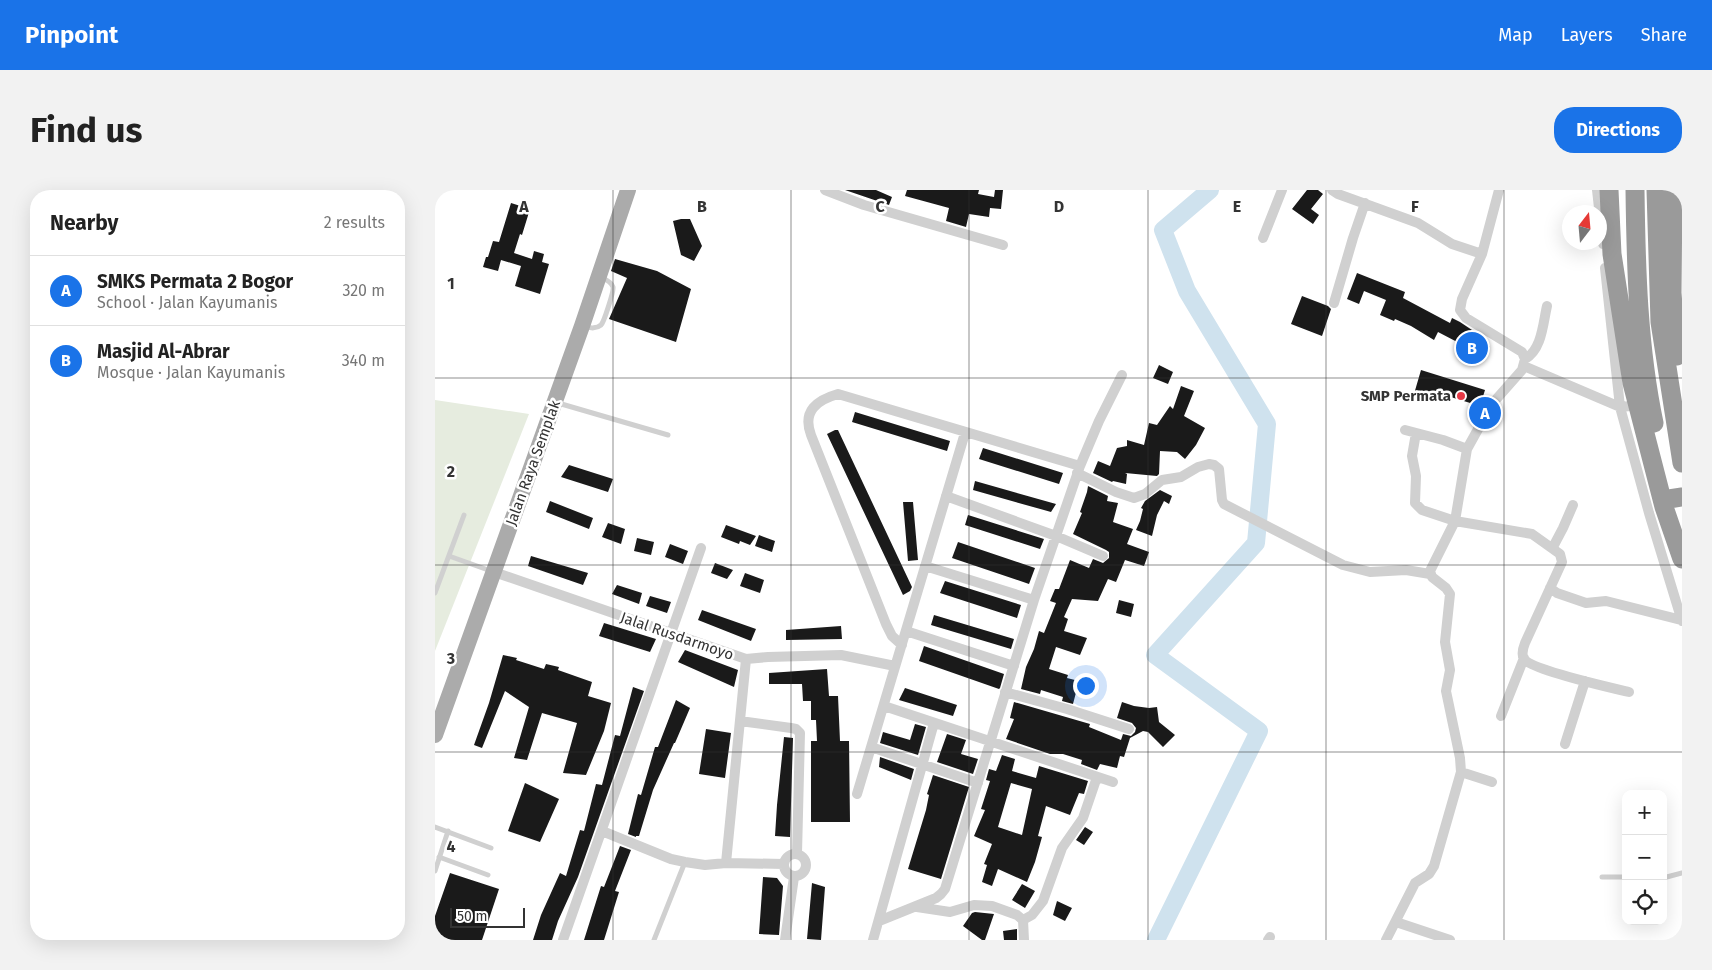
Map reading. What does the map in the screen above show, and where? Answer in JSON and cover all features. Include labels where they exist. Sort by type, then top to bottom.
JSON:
[{"type":"highway","points":[[1609,190],[1613,254],[1632,383],[1664,507],[1682,559]]},
{"type":"highway","points":[[1635,190],[1636,253],[1641,329],[1650,405],[1676,498],[1682,551]]},
{"type":"highway","points":[[1673,190],[1672,293],[1679,394],[1677,407]]},
{"type":"highway","points":[[1657,199],[1660,322],[1677,407],[1682,463]]},
{"type":"main road","name":"Jalan Raya Semplak","points":[[435,735],[583,326],[629,190]]},
{"type":"street","points":[[825,190],[864,205],[1003,245]]},
{"type":"street","points":[[1263,238],[1282,190]]},
{"type":"street","points":[[1332,190],[1337,194],[1418,223],[1452,244],[1482,254]]},
{"type":"street","points":[[1499,190],[1482,254],[1462,299],[1460,310],[1466,318],[1522,352],[1524,363]]},
{"type":"street","points":[[1597,190],[1620,408],[1649,513],[1682,621]]},
{"type":"street","points":[[1657,199],[1682,212]]},
{"type":"street","points":[[1334,303],[1365,203]]},
{"type":"street","points":[[1430,574],[1432,566],[1455,521],[1467,449],[1492,404],[1519,374],[1524,363],[1531,356],[1536,347],[1547,306]]},
{"type":"street","points":[[1524,363],[1620,408],[1650,405]]},
{"type":"street","points":[[879,920],[917,907],[936,898],[945,889],[1055,536],[1078,470],[1099,421],[1122,375]]},
{"type":"street","points":[[902,645],[892,636],[886,624],[807,426],[807,416],[815,406],[824,398],[838,394],[1078,470],[1125,496],[1134,498],[1145,494],[1163,480],[1181,477],[1209,464],[1214,465],[1219,469],[1223,502],[1329,559],[1370,572],[1406,570],[1430,574],[1450,594],[1445,648],[1450,670],[1446,691],[1460,758],[1461,772],[1434,866],[1429,874],[1415,883],[1386,940]]},
{"type":"street","points":[[1467,449],[1411,431],[1411,456],[1416,476],[1415,503],[1422,510],[1455,521],[1532,534],[1553,547],[1560,554],[1562,562],[1525,643],[1524,658],[1501,716]]},
{"type":"street","points":[[857,794],[965,433]]},
{"type":"street","points":[[946,496],[1055,536],[1103,556]]},
{"type":"street","points":[[1553,547],[1573,505]]},
{"type":"street","points":[[563,940],[701,548]]},
{"type":"street","points":[[925,566],[1034,600]]},
{"type":"street","name":"Jalal Rusdarmoyo","points":[[494,572],[746,660],[810,655],[848,656],[895,666]]},
{"type":"street","points":[[1550,588],[1557,593],[1586,603],[1606,601],[1682,621]]},
{"type":"street","points":[[906,631],[1014,666]]},
{"type":"street","points":[[1524,658],[1536,666],[1629,692]]},
{"type":"street","points":[[726,863],[746,660]]},
{"type":"street","points":[[1565,744],[1585,681]]},
{"type":"street","points":[[1005,692],[1129,729]]},
{"type":"street","points":[[884,706],[1113,782]]},
{"type":"street","points":[[740,721],[791,728],[796,729],[800,733],[797,854]]},
{"type":"street","points":[[873,940],[934,723]]},
{"type":"street","points":[[871,748],[978,783]]},
{"type":"street","points":[[1461,772],[1492,782]]},
{"type":"street","points":[[1023,920],[1032,915],[1043,901],[1062,848],[1083,818],[1097,777]]},
{"type":"street","points":[[602,831],[671,859],[685,862],[705,865],[726,863],[784,864]]},
{"type":"street","points":[[797,854],[805,859],[806,868],[803,874],[795,876],[787,872],[784,864],[790,855],[797,854]]},
{"type":"street","points":[[785,940],[795,876]]},
{"type":"street","points":[[917,907],[950,912],[974,905],[992,906],[1017,915],[1023,920],[1024,940]]},
{"type":"street","points":[[1396,922],[1449,940]]},
{"type":"lane","points":[[1660,322],[1682,323]]},
{"type":"lane","points":[[555,402],[669,435]]},
{"type":"lane","points":[[435,593],[464,515]]},
{"type":"lane","points":[[449,556],[494,572]]},
{"type":"lane","points":[[435,826],[491,848]]},
{"type":"lane","points":[[435,871],[448,831]]},
{"type":"lane","points":[[439,857],[488,875]]},
{"type":"lane","points":[[654,940],[685,862]]},
{"type":"lane","points":[[1667,877],[1682,873]]},
{"type":"lane","points":[[1602,877],[1622,877]]},
{"type":"shaded area","points":[[435,400],[529,414],[435,651]]},
{"type":"building","points":[[845,190],[876,190],[892,197],[889,205]]},
{"type":"building","points":[[907,190],[979,190],[978,194],[994,197],[995,190],[1003,190],[1001,209],[990,208],[989,217],[969,214],[966,227],[946,221],[949,208],[905,196]]},
{"type":"building","points":[[1307,190],[1318,190],[1323,194],[1311,209],[1319,215],[1313,224],[1292,209]]},
{"type":"building","points":[[511,203],[530,209],[514,253],[532,259],[534,251],[544,254],[542,262],[549,264],[540,294],[515,286],[521,266],[501,260],[498,271],[483,267],[493,241],[499,242]]},
{"type":"building","points":[[690,219],[702,246],[694,261],[681,255],[673,221]]},
{"type":"building","points":[[615,259],[657,271],[691,289],[676,342],[609,319],[627,278],[611,271]]},
{"type":"building","points":[[1357,273],[1405,292],[1403,298],[1450,323],[1452,318],[1460,322],[1472,330],[1490,347],[1473,364],[1457,348],[1461,344],[1438,332],[1434,340],[1411,326],[1380,315],[1386,300],[1364,291],[1359,304],[1347,299]]},
{"type":"building","points":[[1302,296],[1328,306],[1331,309],[1322,336],[1291,324]]},
{"type":"building","points":[[1159,365],[1173,372],[1168,384],[1153,378]]},
{"type":"building","points":[[1421,370],[1485,390],[1480,406],[1431,391],[1428,399],[1414,394]]},
{"type":"building","points":[[1181,386],[1194,391],[1184,416],[1205,428],[1196,445],[1185,459],[1177,452],[1160,451],[1159,474],[1157,476],[1125,473],[1127,474],[1126,484],[1112,482],[1093,473],[1098,461],[1110,466],[1117,448],[1127,446],[1127,440],[1144,445],[1149,423],[1157,425],[1170,406],[1173,409]]},
{"type":"building","points":[[855,412],[950,441],[947,451],[852,422]]},
{"type":"building","points":[[838,430],[912,587],[910,591],[903,595],[827,434]]},
{"type":"building","points":[[983,448],[1063,473],[1059,484],[979,459]]},
{"type":"building","points":[[569,465],[613,479],[608,492],[561,477]]},
{"type":"building","points":[[975,481],[1056,504],[1051,512],[973,490]]},
{"type":"building","points":[[1088,486],[1108,496],[1107,501],[1118,503],[1113,522],[1133,529],[1127,544],[1149,552],[1144,566],[1125,560],[1116,582],[1108,579],[1098,601],[1072,599],[1064,617],[1068,619],[1064,631],[1087,638],[1080,655],[1056,647],[1049,669],[1068,675],[1067,678],[1079,681],[1073,704],[1062,701],[1063,697],[1041,690],[1040,694],[1021,689],[1026,667],[1039,631],[1044,633],[1056,603],[1050,601],[1055,589],[1059,589],[1070,560],[1089,568],[1093,559],[1103,563],[1109,558],[1109,552],[1106,550],[1073,534],[1082,513],[1080,512]]},
{"type":"building","points":[[1160,490],[1172,496],[1169,504],[1164,501],[1157,515],[1152,536],[1136,530],[1143,509],[1141,508],[1145,501]]},
{"type":"building","points":[[550,501],[593,518],[589,529],[546,512]]},
{"type":"building","points":[[903,502],[913,502],[918,560],[908,561]]},
{"type":"building","points":[[968,515],[1044,539],[1040,549],[965,525]]},
{"type":"building","points":[[608,523],[625,529],[621,544],[602,537]]},
{"type":"building","points":[[726,525],[756,536],[750,545],[740,541],[739,544],[721,537]]},
{"type":"building","points":[[759,535],[775,541],[772,552],[755,546]]},
{"type":"building","points":[[637,538],[654,542],[651,555],[634,551]]},
{"type":"building","points":[[958,542],[1035,568],[1029,584],[952,558]]},
{"type":"building","points":[[670,544],[688,551],[683,564],[665,557]]},
{"type":"building","points":[[531,556],[588,573],[583,585],[528,566]]},
{"type":"building","points":[[715,563],[733,570],[727,579],[711,573]]},
{"type":"building","points":[[745,573],[764,580],[760,593],[740,586]]},
{"type":"building","points":[[945,581],[1021,605],[1017,618],[940,593]]},
{"type":"building","points":[[617,585],[642,593],[639,604],[612,594]]},
{"type":"building","points":[[650,596],[671,602],[667,613],[646,606]]},
{"type":"building","points":[[1119,600],[1134,604],[1131,617],[1116,613]]},
{"type":"building","points":[[702,610],[756,629],[751,641],[698,620]]},
{"type":"building","points":[[934,615],[1014,639],[1011,649],[931,625]]},
{"type":"building","points":[[604,623],[656,639],[650,652],[599,636]]},
{"type":"building","points":[[841,626],[842,639],[786,640],[786,630]]},
{"type":"building","points":[[924,646],[1004,674],[1000,688],[919,661]]},
{"type":"building","points":[[685,650],[738,670],[734,687],[678,662]]},
{"type":"building","points":[[503,655],[517,658],[516,660],[544,669],[546,664],[559,667],[558,670],[592,682],[588,696],[611,703],[604,731],[586,775],[563,773],[577,723],[542,713],[527,760],[514,758],[529,707],[505,691],[482,748],[474,745]]},
{"type":"building","points":[[827,669],[829,696],[838,696],[840,741],[849,741],[850,822],[811,822],[811,741],[817,741],[816,720],[811,720],[811,701],[803,701],[802,684],[769,684],[769,673]]},
{"type":"building","points":[[633,687],[644,691],[578,877],[558,921],[552,940],[533,940],[541,915],[560,873],[566,876],[580,830],[584,831],[596,784],[602,785],[615,735],[620,736]]},
{"type":"building","points":[[905,688],[957,705],[953,716],[899,700]]},
{"type":"building","points":[[676,700],[690,708],[653,790],[639,836],[636,837],[628,834],[638,794],[641,795],[655,747],[658,747]]},
{"type":"building","points":[[1014,702],[1090,724],[1089,727],[1121,740],[1123,734],[1131,736],[1136,728],[1132,723],[1117,718],[1122,702],[1134,706],[1157,707],[1159,722],[1175,735],[1163,747],[1148,732],[1143,731],[1130,738],[1124,757],[1120,756],[1117,768],[1100,764],[1097,770],[1081,764],[1082,760],[1063,754],[1050,754],[1006,739],[1014,719],[1010,718]]},
{"type":"building","points":[[915,724],[926,727],[918,755],[880,743],[883,732],[910,740]]},
{"type":"building","points":[[706,729],[731,733],[725,778],[699,774]]},
{"type":"building","points":[[947,734],[966,740],[961,754],[978,759],[973,774],[937,762]]},
{"type":"building","points":[[784,737],[793,738],[790,837],[775,836]]},
{"type":"building","points":[[1002,755],[1015,759],[1012,771],[1036,778],[1039,766],[1088,781],[1084,794],[1079,793],[1070,815],[1046,806],[1038,836],[1042,837],[1027,882],[998,869],[992,886],[982,882],[987,865],[984,864],[992,844],[974,836],[985,810],[981,809],[990,781],[986,780],[989,769],[996,771]],"holes":[[[1011,783],[1032,789],[1022,835],[998,827]]]},
{"type":"building","points":[[880,757],[914,769],[911,780],[879,767]]},
{"type":"building","points":[[933,775],[969,787],[941,879],[908,869],[926,810],[929,795],[927,794]]},
{"type":"building","points":[[525,783],[559,799],[540,842],[508,831]]},
{"type":"building","points":[[1085,827],[1093,832],[1084,845],[1076,840]]},
{"type":"building","points":[[620,846],[631,850],[615,891],[619,892],[604,940],[584,940],[601,886],[604,887]]},
{"type":"building","points":[[450,873],[499,889],[482,940],[435,940],[435,916]]},
{"type":"building","points":[[763,877],[777,878],[783,886],[779,935],[759,934]]},
{"type":"building","points":[[812,883],[825,887],[821,940],[807,939]]},
{"type":"building","points":[[1022,884],[1035,891],[1025,908],[1012,900]]},
{"type":"building","points":[[1057,901],[1072,908],[1065,921],[1053,915]]},
{"type":"building","points":[[972,913],[994,914],[985,940],[982,940],[963,926]]},
{"type":"building","points":[[1017,929],[1017,940],[1004,940],[1003,931]]},
{"type":"waterway","points":[[1156,940],[1259,731],[1155,655],[1256,543],[1267,424],[1187,291],[1163,230],[1210,190]]},
{"type":"place","name":"Masjid Al-Abrar","points":[[1472,348]]},
{"type":"place","name":"SMP Permata","points":[[1461,396]]},
{"type":"place","name":"SMKS Permata 2 Bogor","points":[[1485,413]]}]
